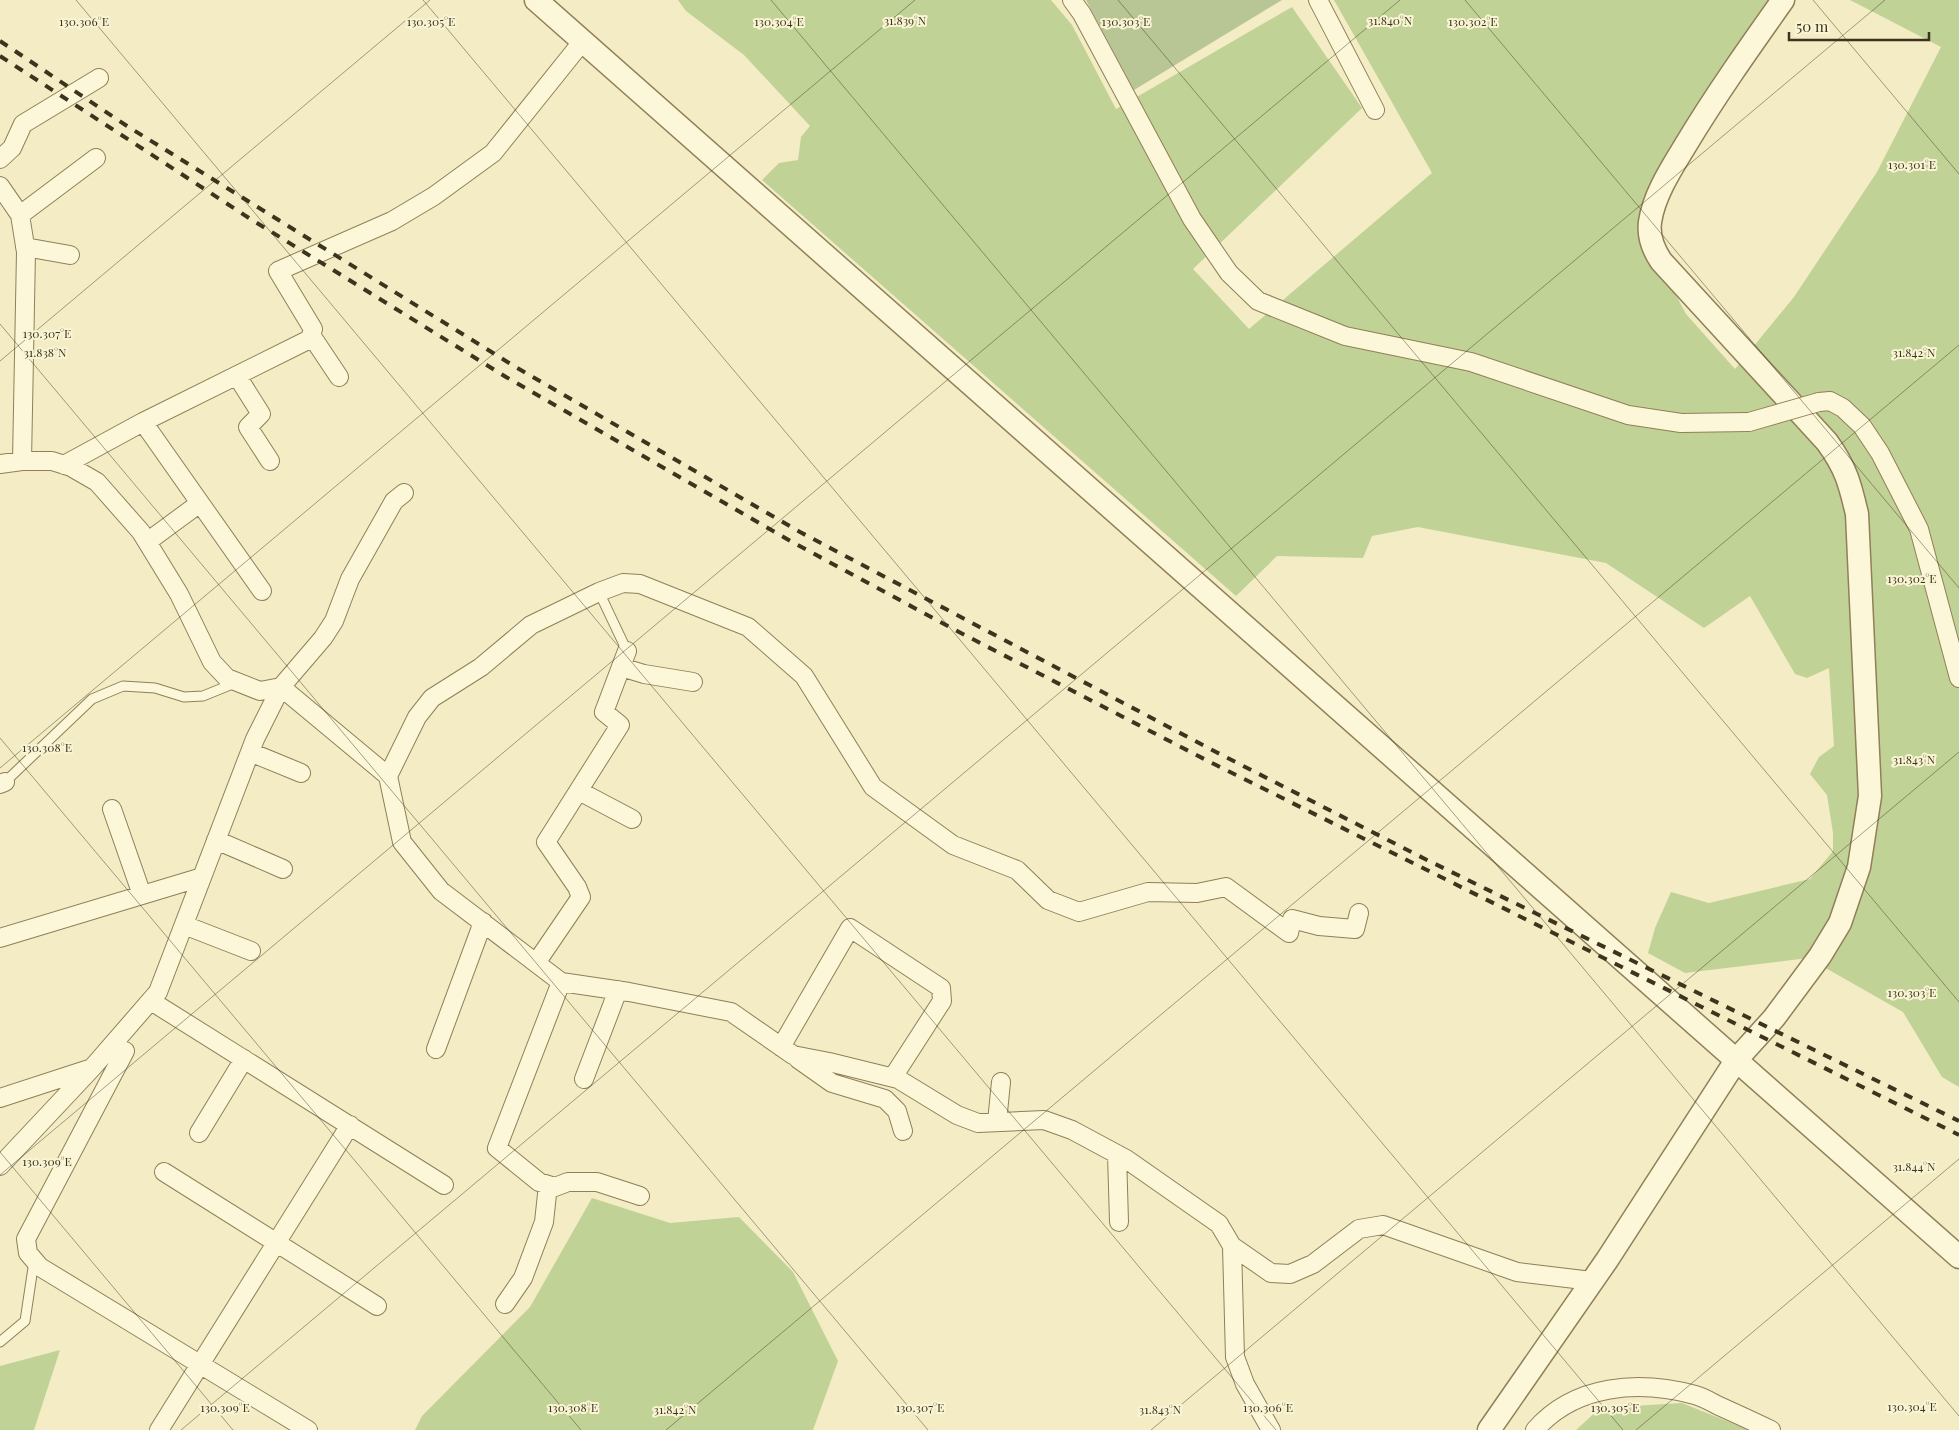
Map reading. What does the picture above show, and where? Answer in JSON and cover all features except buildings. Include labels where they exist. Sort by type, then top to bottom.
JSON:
[{"type":"street","points":[[536,0],[1959,1257]]},
{"type":"street","points":[[1072,0],[1082,14],[1192,219],[1230,273],[1258,300],[1345,336],[1471,362],[1628,415],[1681,423],[1749,422],[1819,402],[1830,401],[1844,408],[1862,426],[1880,453],[1918,529],[1959,678]]},
{"type":"street","points":[[1318,0],[1375,110]]},
{"type":"street","points":[[1489,1430],[1592,1281],[1737,1059],[1774,1018],[1820,956],[1840,923],[1859,867],[1870,796],[1857,514],[1849,479],[1839,459],[1827,442],[1661,261],[1654,251],[1650,238],[1650,222],[1655,203],[1668,174],[1707,109],[1783,0]]},
{"type":"street","points":[[64,465],[143,422],[310,339],[313,329],[278,271],[392,221],[434,196],[493,153],[582,42]]},
{"type":"street","points":[[0,159],[12,148],[23,124],[99,78]]},
{"type":"street","points":[[20,214],[96,158]]},
{"type":"street","points":[[0,186],[20,214],[25,247],[22,461]]},
{"type":"street","points":[[25,247],[70,256]]},
{"type":"street","points":[[311,335],[339,377]]},
{"type":"street","points":[[237,376],[261,414],[248,428],[270,461]]},
{"type":"street","points":[[143,422],[262,591]]},
{"type":"street","points":[[0,464],[22,461],[52,461],[97,482],[141,532],[179,594],[212,662],[227,678],[260,691],[281,687]]},
{"type":"street","points":[[308,1430],[40,1267],[28,1253],[26,1239],[151,1001],[158,992],[250,752],[281,687],[323,638],[334,622],[350,579],[394,500],[404,493]]},
{"type":"street","points":[[147,542],[200,503]]},
{"type":"street","points":[[902,1131],[897,1111],[885,1099],[832,1083],[731,1012],[618,990],[561,982],[441,891],[402,842],[388,776],[417,717],[432,698],[481,667],[531,625],[599,592],[623,583],[640,584],[748,627],[804,676],[874,787],[953,845],[1017,870],[1048,900],[1079,912],[1148,892],[1197,893],[1226,887],[1289,932],[1292,919],[1319,926],[1355,929],[1359,913]]},
{"type":"street","points":[[536,963],[581,897],[577,887],[546,842],[620,725],[604,712],[624,659],[644,674],[693,682]]},
{"type":"street","points":[[281,687],[388,776]]},
{"type":"street","points":[[250,752],[301,773]]},
{"type":"street","points":[[578,791],[632,819]]},
{"type":"street","points":[[112,809],[142,895]]},
{"type":"street","points":[[216,840],[283,869]]},
{"type":"street","points":[[0,938],[202,877]]},
{"type":"street","points":[[436,1048],[483,922]]},
{"type":"street","points":[[184,925],[251,951]]},
{"type":"street","points":[[787,1051],[850,928],[941,988],[942,1001],[893,1078]]},
{"type":"street","points":[[561,982],[496,1148],[539,1182],[555,1187],[568,1182],[597,1182],[640,1196]]},
{"type":"street","points":[[584,1079],[618,990]]},
{"type":"street","points":[[151,1001],[444,1185]]},
{"type":"street","points":[[0,1098],[92,1068],[126,1048]]},
{"type":"street","points":[[787,1051],[898,1079],[957,1115],[978,1123],[1044,1120],[1072,1130],[1117,1154],[1219,1224],[1232,1246],[1271,1273],[1290,1274],[1313,1264],[1359,1228],[1383,1225],[1516,1272],[1592,1281]]},
{"type":"street","points":[[199,1133],[244,1059]]},
{"type":"street","points":[[0,1166],[92,1068]]},
{"type":"street","points":[[997,1122],[1001,1082]]},
{"type":"street","points":[[159,1430],[350,1125]]},
{"type":"street","points":[[1117,1154],[1119,1222]]},
{"type":"street","points":[[164,1172],[377,1306]]},
{"type":"street","points":[[504,1304],[523,1278],[544,1222],[548,1185]]},
{"type":"street","points":[[1232,1246],[1236,1357],[1245,1384],[1271,1430]]},
{"type":"street","points":[[1535,1430],[1546,1417],[1587,1393],[1623,1387],[1653,1386],[1696,1395],[1772,1430]]},
{"type":"lane","points":[[599,592],[624,659]]},
{"type":"lane","points":[[2,783],[92,699],[122,686],[155,688],[184,697],[203,696],[237,682]]},
{"type":"lane","points":[[0,1342],[25,1321],[34,1260]]},
{"type":"green space","points":[[678,0],[1051,0],[1072,25],[1116,109],[1292,7],[1362,108],[1193,269],[1249,329],[1432,173],[1334,0],[1792,0],[1663,191],[1648,243],[1686,314],[1735,369],[1794,297],[1877,172],[1941,47],[1850,0],[1959,0],[1959,1087],[1942,1077],[1903,1012],[1808,958],[1685,973],[1648,953],[1655,928],[1671,892],[1709,903],[1810,879],[1833,851],[1833,833],[1827,795],[1810,774],[1819,757],[1834,746],[1829,668],[1807,678],[1795,674],[1750,596],[1704,628],[1606,563],[1418,527],[1372,536],[1363,558],[1277,556],[1236,596],[762,180],[779,163],[798,160],[801,137],[810,126],[744,55],[686,11]]},
{"type":"green space","points":[[1086,0],[1282,0],[1134,90]]},
{"type":"green space","points":[[592,1198],[670,1223],[739,1217],[793,1272],[838,1361],[813,1430],[415,1430],[422,1416],[530,1307]]},
{"type":"green space","points":[[60,1350],[34,1430],[0,1430],[0,1366]]},
{"type":"green space","points":[[1682,1403],[1749,1430],[1576,1430],[1600,1408]]},
{"type":"railway","points":[[0,41],[127,126],[514,366],[800,532],[1216,752],[1425,859],[1959,1121]]},
{"type":"railway","points":[[0,56],[249,218],[506,377],[794,543],[959,632],[1208,761],[1959,1135]]}]
